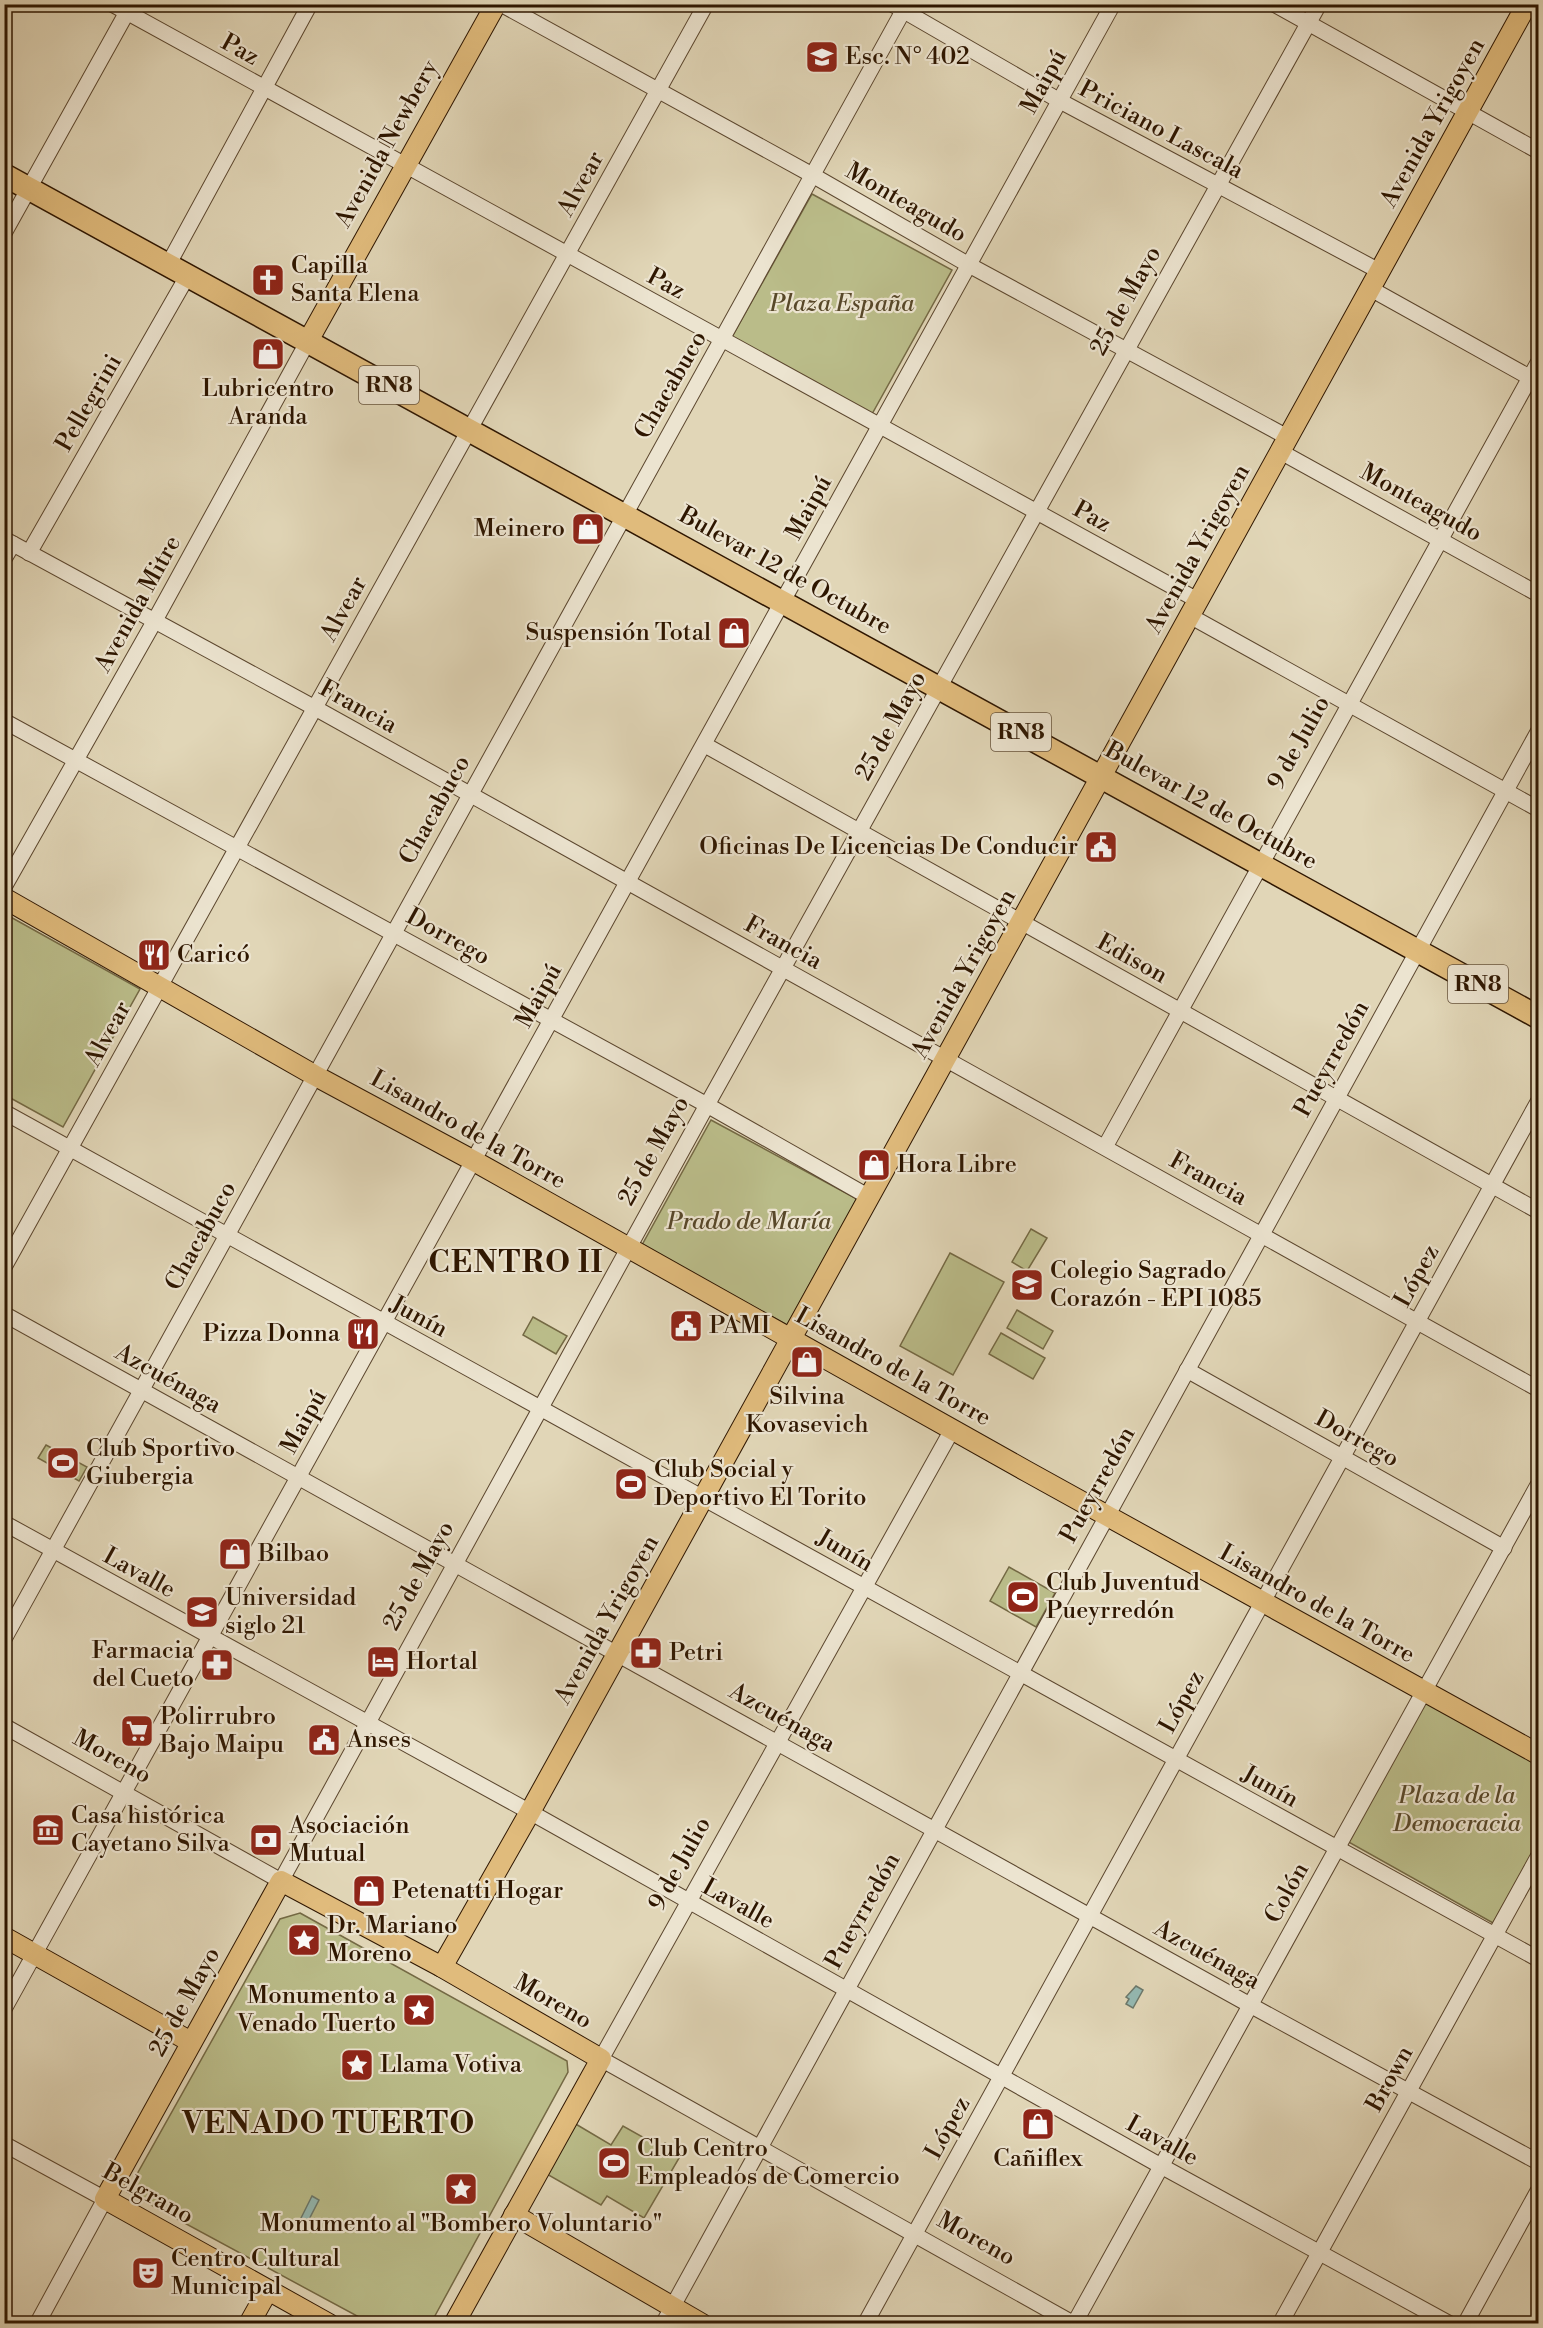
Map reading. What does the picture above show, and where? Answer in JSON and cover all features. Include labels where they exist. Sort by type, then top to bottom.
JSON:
[{"type":"highway","name":"Bulevar 12 de Octubre","points":[[4,175],[471,429],[1539,1017]]},
{"type":"main road","name":"Avenida Newbery","points":[[308,341],[403,165],[496,4]]},
{"type":"main road","name":"Avenida Yrigoyen","points":[[442,1967],[618,1653],[789,1338],[1022,923],[1527,4]]},
{"type":"main road","name":"Lisandro de la Torre","points":[[4,898],[314,1075],[474,1161],[1424,1693],[1539,1754]]},
{"type":"main road","name":"Moreno","points":[[281,1881],[442,1967],[601,2059]]},
{"type":"main road","name":"25 de Mayo","points":[[105,2199],[281,1881]]},
{"type":"main road","points":[[4,1936],[191,2042]]},
{"type":"main road","name":"9 de Julio","points":[[454,2324],[601,2059]]},
{"type":"main road","name":"Belgrano","points":[[105,2199],[329,2324]]},
{"type":"main road","points":[[514,2215],[702,2324]]},
{"type":"main road","points":[[249,2324],[268,2290]]},
{"type":"street","name":"Paz","points":[[112,4],[129,9],[263,89],[1038,513],[1349,705],[1539,809]]},
{"type":"street","name":"Pellegrini","points":[[29,553],[178,270],[263,89],[310,4]]},
{"type":"street","name":"Monteagudo","points":[[501,4],[1127,351],[1441,539],[1539,594]]},
{"type":"street","name":"Alvear","points":[[4,1267],[660,91],[706,4]]},
{"type":"street","name":"Maipú","points":[[4,2009],[1113,4]]},
{"type":"street","points":[[1274,4],[1539,152]]},
{"type":"street","name":"25 de Mayo","points":[[281,1881],[707,1105],[861,832],[1319,4]]},
{"type":"street","name":"Priciano Lascala","points":[[901,7],[1060,101],[1219,187],[1376,281],[1534,380]]},
{"type":"street","name":"Chacabuco","points":[[4,1639],[624,513],[814,176],[901,7]]},
{"type":"street","points":[[4,233],[129,9]]},
{"type":"street","name":"Avenida Mitre","points":[[4,887],[154,622],[308,341]]},
{"type":"street","name":"9 de Julio","points":[[1105,1147],[1441,539],[1534,380],[1539,363]]},
{"type":"street","points":[[4,560],[9,541]]},
{"type":"street","name":"Francia","points":[[9,541],[315,708],[627,884],[1539,1389]]},
{"type":"street","name":"Dorrego","points":[[4,721],[237,846],[707,1105],[868,1197]]},
{"type":"street","name":"Pueyrredón","points":[[663,2324],[1539,732]]},
{"type":"street","name":"Edison","points":[[705,745],[1539,1211]]},
{"type":"street","name":"López","points":[[865,2324],[1539,1102]]},
{"type":"street","name":"Junín","points":[[4,1112],[384,1323],[704,1496],[864,1588],[1336,1850],[1539,1959]]},
{"type":"street","name":"Azcuénaga","points":[[4,1314],[1250,2005],[1539,2162]]},
{"type":"street","name":"Dorrego","points":[[1187,1370],[1504,1548]]},
{"type":"street","name":"9 de Julio","points":[[601,2059],[952,1430]]},
{"type":"street","name":"Colón","points":[[1074,2324],[1539,1485]]},
{"type":"street","name":"Lavalle","points":[[4,1523],[530,1812],[1161,2166],[1450,2324]]},
{"type":"street","name":"Moreno","points":[[4,1726],[281,1881]]},
{"type":"street","name":"Brown","points":[[1280,2324],[1539,1857]]},
{"type":"street","name":"Moreno","points":[[601,2059],[1074,2324]]},
{"type":"street","name":"Belgrano","points":[[4,2144],[105,2199]]},
{"type":"street","points":[[1465,2324],[1539,2191]]},
{"type":"street","name":"25 de Mayo","points":[[37,2324],[105,2199]]},
{"type":"green space","name":"Plaza España","points":[[812,194],[952,270],[872,414],[732,337]]},
{"type":"green space","points":[[7,915],[140,989],[63,1127],[5,1095]]},
{"type":"green space","name":"Prado de María","points":[[711,1120],[857,1199],[787,1325],[642,1245]]},
{"type":"green space","points":[[1031,1229],[1047,1238],[1027,1271],[1012,1262]]},
{"type":"green space","points":[[950,1253],[1004,1282],[953,1375],[900,1346]]},
{"type":"green space","points":[[1017,1310],[1053,1331],[1043,1349],[1007,1328]]},
{"type":"green space","points":[[533,1317],[567,1336],[556,1354],[523,1335]]},
{"type":"green space","points":[[1001,1333],[1045,1358],[1033,1379],[989,1354]]},
{"type":"green space","name":"Club Sportivo Giubergia","points":[[46,1445],[87,1467],[79,1481],[38,1458]]},
{"type":"green space","name":"Club Social y Deportivo El Torito","points":[[631,1471],[642,1477],[631,1497],[620,1491]]},
{"type":"green space","name":"Club Juventud Pueyrredón","points":[[1009,1567],[1055,1593],[1036,1627],[990,1601]]},
{"type":"green space","name":"Plaza de la Democracia","points":[[1425,1699],[1538,1762],[1538,1843],[1493,1923],[1345,1840]]},
{"type":"green space","points":[[300,1913],[567,2061],[568,2072],[431,2323],[370,2323],[127,2192],[280,1919]]},
{"type":"green space","name":"Club Centro Empleados de Comercio","points":[[574,2123],[611,2145],[623,2126],[662,2148],[665,2143],[682,2153],[644,2218],[607,2196],[601,2205],[545,2173]]},
{"type":"water","points":[[1136,1986],[1143,1990],[1133,2008],[1126,2004],[1129,1999],[1126,1997]]},
{"type":"water","points":[[312,2196],[319,2200],[304,2229],[297,2226]]},
{"type":"place","name":"Esc. N° 402","points":[[822,57]]},
{"type":"place","name":"Capilla Santa Elena","points":[[268,280]]},
{"type":"place","name":"Lubricentro Aranda","points":[[268,354]]},
{"type":"place","name":"Meinero","points":[[588,529]]},
{"type":"place","name":"Suspensión Total","points":[[734,633]]},
{"type":"place","name":"Oficinas De Licencias De Conducir","points":[[1101,847]]},
{"type":"place","name":"Caricó","points":[[154,955]]},
{"type":"place","name":"Hora Libre","points":[[874,1165]]},
{"type":"place","name":"Colegio Sagrado Corazón - EPI 1085","points":[[1027,1285]]},
{"type":"place","name":"PAMI","points":[[686,1326]]},
{"type":"place","name":"Pizza Donna","points":[[363,1334]]},
{"type":"place","name":"Silvina Kovasevich","points":[[807,1362]]},
{"type":"place","name":"Club Sportivo Giubergia","points":[[63,1463]]},
{"type":"place","name":"Club Social y Deportivo El Torito","points":[[631,1484]]},
{"type":"place","name":"Bilbao","points":[[235,1554]]},
{"type":"place","name":"Club Juventud Pueyrredón","points":[[1023,1597]]},
{"type":"place","name":"Universidad siglo 21","points":[[202,1612]]},
{"type":"place","name":"Petri","points":[[646,1653]]},
{"type":"place","name":"Hortal","points":[[383,1662]]},
{"type":"place","name":"Farmacia del Cueto","points":[[217,1665]]},
{"type":"place","name":"Polirrubro Bajo Maipu","points":[[137,1731]]},
{"type":"place","name":"Anses","points":[[324,1740]]},
{"type":"place","name":"Casa histórica Cayetano Silva","points":[[48,1830]]},
{"type":"place","name":"Asociación Mutual","points":[[266,1840]]},
{"type":"place","name":"Petenatti Hogar","points":[[369,1891]]},
{"type":"place","name":"Dr. Mariano Moreno","points":[[304,1940]]},
{"type":"place","name":"Monumento a Venado Tuerto","points":[[419,2010]]},
{"type":"place","name":"Llama Votiva","points":[[357,2065]]},
{"type":"place","name":"Cañiflex","points":[[1038,2124]]},
{"type":"place","name":"Club Centro Empleados de Comercio","points":[[614,2163]]},
{"type":"place","name":"Monumento al \"Bombero Voluntario\"","points":[[461,2189]]},
{"type":"place","name":"Centro Cultural Municipal","points":[[148,2273]]},
{"type":"district","name":"CENTRO II","points":[[516,1263]]},
{"type":"district","name":"VENADO TUERTO","points":[[329,2124]]}]
